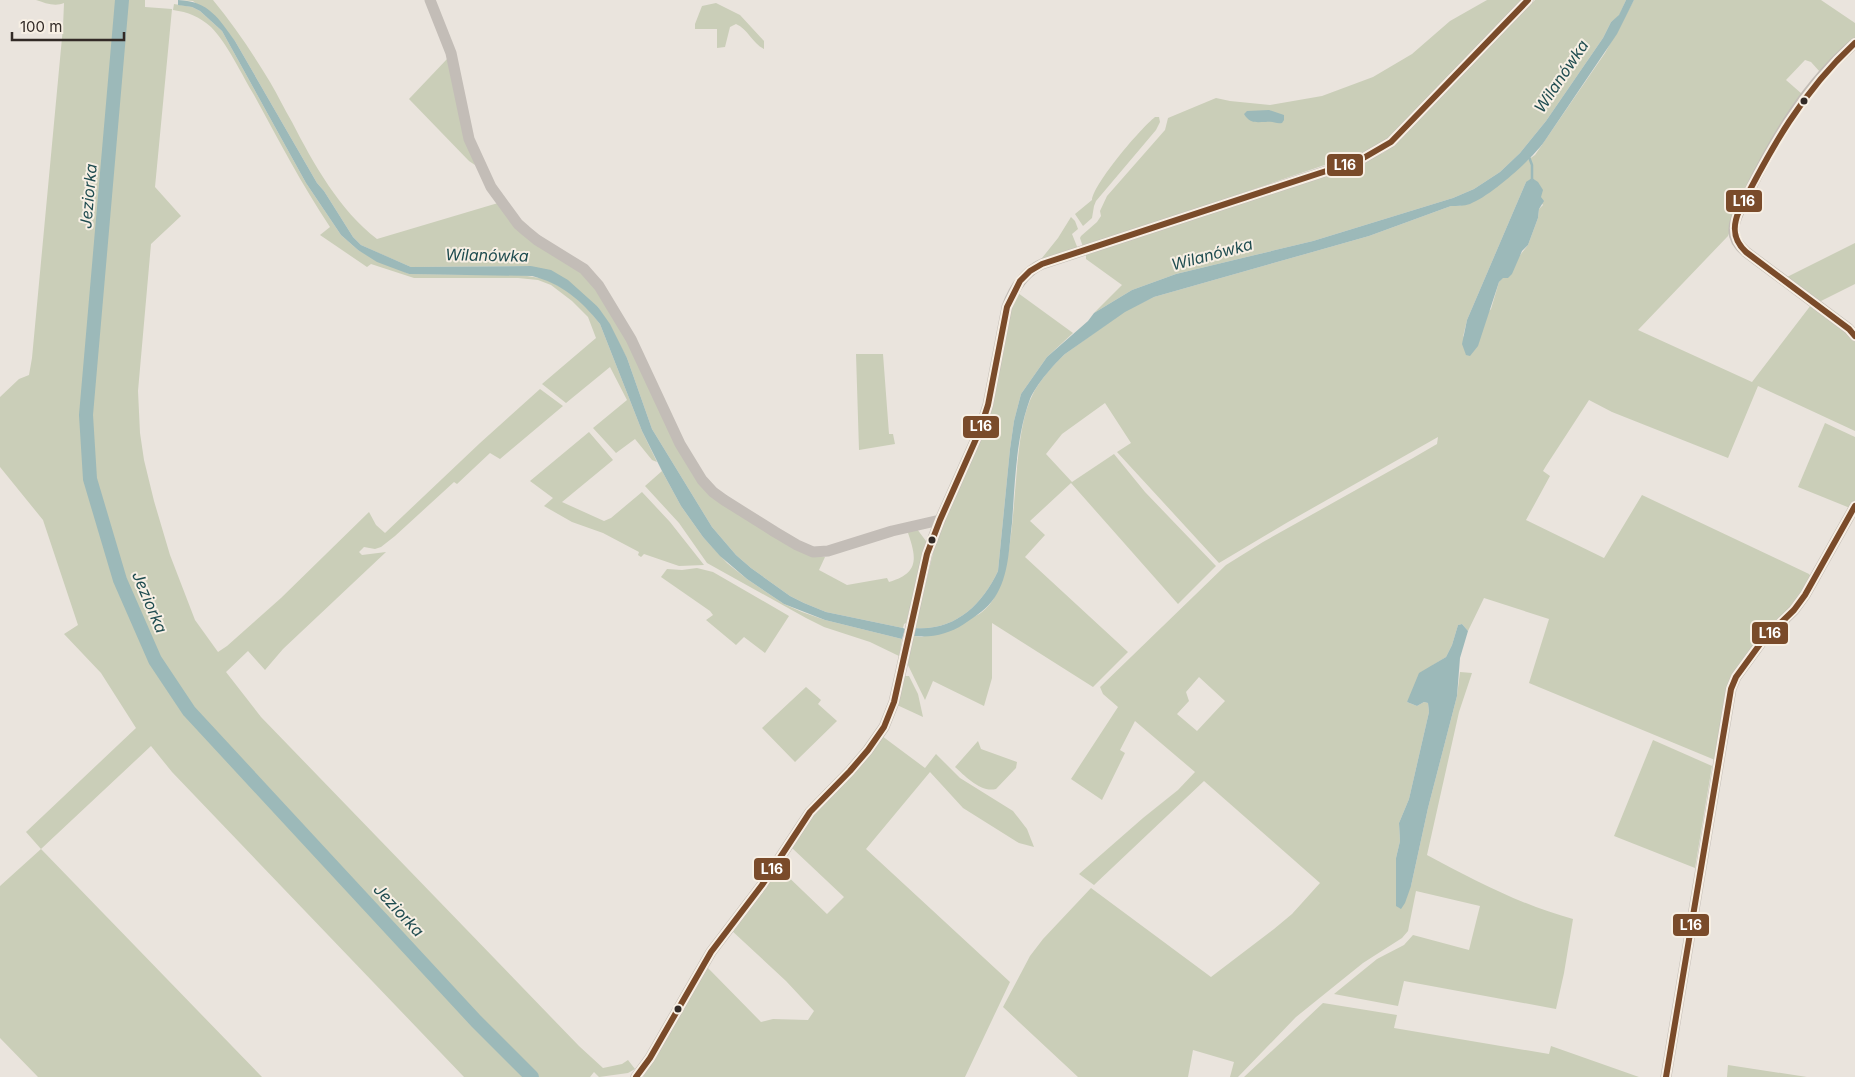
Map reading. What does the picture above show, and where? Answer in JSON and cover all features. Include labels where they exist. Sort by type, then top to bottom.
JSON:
[{"type":"street","points":[[430,0],[451,53],[469,139],[491,187],[526,232],[584,269],[599,286],[631,338],[680,444],[702,480],[713,492],[790,541],[813,552],[828,551],[940,520]]},
{"type":"street","points":[[636,1077],[650,1058],[711,952],[762,885],[810,812],[850,771],[884,727],[894,702],[927,554],[980,430],[988,405],[1007,307],[1016,286],[1029,273],[1042,264],[1360,160],[1376,152],[1391,142],[1528,0]]},
{"type":"street","points":[[1855,43],[1835,61],[1802,99],[1759,172],[1738,215],[1734,231],[1735,239],[1746,252],[1849,329],[1855,336]]},
{"type":"street","points":[[1666,1077],[1731,689],[1736,677],[1763,640],[1794,610],[1805,595],[1855,506]]},
{"type":"green space","points":[[36,0],[145,0],[145,7],[172,9],[155,187],[181,216],[151,244],[138,391],[140,433],[144,460],[154,501],[170,555],[195,620],[218,652],[281,598],[369,512],[376,525],[385,533],[540,389],[563,406],[500,459],[490,453],[457,484],[454,482],[381,547],[375,549],[364,547],[359,552],[362,555],[386,552],[283,649],[265,670],[248,651],[226,672],[261,717],[579,1046],[603,1068],[622,1064],[628,1060],[635,1069],[628,1073],[599,1077],[594,1072],[590,1077],[464,1077],[172,772],[151,746],[41,849],[26,832],[136,728],[101,673],[64,634],[78,625],[43,520],[0,467],[0,397],[19,379],[29,375],[32,358],[63,27],[64,3],[54,5]]},
{"type":"green space","points":[[181,0],[213,0],[264,71],[328,185],[351,215],[377,239],[498,203],[584,272],[614,315],[698,477],[811,556],[825,557],[819,570],[847,585],[887,578],[889,582],[899,578],[907,574],[911,568],[914,556],[907,530],[917,529],[926,541],[926,547],[906,623],[903,628],[826,612],[804,603],[790,596],[736,555],[712,527],[652,429],[627,358],[598,307],[531,266],[411,267],[361,245],[353,237],[317,183],[235,41],[193,1]]},
{"type":"green space","points":[[1487,0],[1523,0],[1392,136],[1372,149],[1083,247],[1080,238],[1101,216],[1100,211],[1107,196],[1165,130],[1168,118],[1216,98],[1270,105],[1322,96],[1373,77],[1412,54],[1450,21]]},
{"type":"green space","points":[[1535,0],[1626,0],[1619,16],[1611,22],[1603,38],[1546,121],[1520,153],[1500,172],[1474,189],[1453,198],[1313,241],[1176,274],[1132,290],[1094,313],[1122,285],[1086,259],[1086,254],[1356,165],[1383,153],[1395,145]]},
{"type":"green space","points":[[1634,0],[1821,0],[1855,23],[1855,40],[1820,72],[1811,62],[1805,60],[1786,80],[1802,94],[1741,202],[1728,236],[1638,330],[1752,382],[1811,305],[1851,336],[1855,342],[1855,431],[1758,386],[1728,458],[1612,412],[1589,400],[1543,471],[1550,476],[1526,520],[1604,558],[1642,495],[1809,574],[1811,577],[1794,604],[1733,674],[1715,760],[1529,683],[1549,619],[1484,598],[1468,631],[1462,624],[1458,625],[1446,657],[1433,665],[1407,702],[1417,706],[1424,702],[1428,703],[1429,712],[1409,799],[1399,823],[1400,841],[1396,858],[1397,881],[1411,886],[1428,808],[1457,696],[1460,672],[1472,673],[1459,712],[1427,855],[1480,883],[1516,899],[1573,919],[1556,1009],[1404,981],[1398,1006],[1334,994],[1377,959],[1404,945],[1413,935],[1469,950],[1480,906],[1416,891],[1408,931],[1402,938],[1363,963],[1296,1017],[1238,1077],[1230,1077],[1234,1062],[1193,1050],[1188,1077],[1078,1077],[1003,1007],[1030,956],[1043,939],[1091,888],[1211,977],[1292,914],[1320,883],[1204,781],[1094,885],[1079,874],[1178,790],[1195,772],[1135,721],[1120,750],[1125,753],[1102,800],[1071,779],[1118,707],[1103,694],[1100,687],[1226,565],[1263,542],[1437,444],[1438,437],[1219,563],[1117,452],[1131,443],[1105,403],[1062,434],[1046,454],[1072,482],[1114,454],[1145,492],[1216,566],[1178,604],[1071,483],[1030,521],[1045,535],[1025,557],[1128,652],[1093,687],[992,623],[992,678],[984,706],[933,681],[925,700],[907,663],[914,636],[922,637],[982,612],[995,596],[1004,572],[1010,543],[1019,447],[1024,419],[1032,396],[1047,373],[1065,354],[1125,311],[1154,297],[1369,236],[1451,206],[1460,206],[1535,155],[1605,53]],"holes":[[[1526,182],[1543,205],[1539,209],[1538,218],[1528,245],[1499,282],[1491,309],[1463,337],[1467,320]],[[1199,677],[1225,701],[1197,731],[1177,714],[1189,701],[1186,692]]]},
{"type":"green space","points":[[716,3],[740,15],[764,41],[764,49],[744,29],[736,24],[730,27],[725,47],[717,48],[717,29],[695,29],[702,6]]},
{"type":"green space","points":[[174,4],[192,7],[200,11],[222,31],[306,183],[341,235],[358,250],[409,274],[521,275],[546,279],[573,294],[600,324],[642,431],[657,462],[652,460],[635,439],[616,453],[593,428],[627,400],[610,367],[566,403],[542,384],[596,338],[588,317],[572,301],[551,285],[538,280],[518,278],[414,278],[371,264],[367,267],[320,235],[330,227],[300,178],[228,50],[217,34],[203,20],[194,15],[173,10]]},
{"type":"green space","points":[[448,58],[475,165],[409,99]]},
{"type":"green space","points":[[1155,117],[1159,117],[1160,122],[1156,130],[1096,201],[1092,218],[1083,226],[1075,214],[1092,200],[1109,169],[1129,144]]},
{"type":"green space","points":[[1071,217],[1078,229],[1072,234],[1078,249],[1038,263],[1058,238]]},
{"type":"green space","points":[[1855,243],[1855,284],[1819,302],[1787,277]]},
{"type":"green space","points":[[1018,293],[1073,333],[1047,357],[1021,394],[1014,421],[1010,449],[998,571],[984,595],[966,613],[943,625],[915,628],[936,541],[979,441],[1011,307]]},
{"type":"green space","points":[[856,354],[883,354],[889,434],[893,434],[895,444],[859,450]]},
{"type":"green space","points":[[1825,423],[1855,437],[1855,500],[1850,508],[1798,487]]},
{"type":"green space","points":[[589,432],[613,460],[562,502],[604,521],[611,518],[642,492],[670,522],[704,565],[679,566],[644,554],[641,557],[638,555],[639,552],[603,533],[572,522],[544,506],[553,498],[530,481]]},
{"type":"green space","points":[[662,471],[681,506],[703,537],[727,563],[747,579],[784,604],[802,612],[825,620],[902,639],[899,656],[870,642],[824,627],[707,563],[679,523],[645,486]]},
{"type":"green space","points":[[697,568],[713,572],[789,616],[765,653],[744,637],[736,645],[706,620],[713,615],[710,611],[661,577],[667,569]]},
{"type":"green space","points":[[904,676],[909,676],[918,694],[923,717],[897,705]]},
{"type":"green space","points":[[806,687],[821,700],[818,704],[837,721],[795,762],[762,728]]},
{"type":"green space","points":[[882,736],[925,768],[936,754],[960,778],[1013,811],[1027,829],[1034,847],[1019,843],[963,808],[930,772],[866,849],[1010,982],[965,1077],[643,1077],[707,967],[761,1022],[773,1019],[808,1020],[814,1011],[786,981],[731,930],[779,868],[827,914],[844,897],[792,848],[819,806]]},
{"type":"green space","points":[[1653,740],[1712,766],[1695,868],[1614,836]]},
{"type":"green space","points":[[978,741],[981,749],[1017,762],[1016,768],[996,789],[990,790],[979,786],[955,767]]},
{"type":"green space","points":[[41,849],[262,1077],[38,1077],[0,1038],[0,886]]},
{"type":"green space","points":[[1323,1003],[1397,1015],[1394,1028],[1549,1054],[1551,1046],[1639,1077],[1244,1077]]},
{"type":"green space","points":[[1728,1065],[1807,1077],[1727,1077]]},
{"type":"water","points":[[178,0],[198,4],[212,13],[224,25],[317,183],[353,237],[361,245],[411,267],[531,266],[551,270],[568,280],[598,307],[610,324],[627,358],[652,429],[712,527],[736,555],[790,596],[826,612],[903,628],[905,629],[902,639],[825,620],[784,604],[747,579],[720,556],[703,537],[681,506],[662,471],[642,431],[600,324],[586,308],[562,288],[532,276],[409,274],[377,262],[358,250],[341,235],[306,183],[222,31],[200,11],[192,7],[178,5]]},
{"type":"water","points":[[1626,0],[1634,0],[1617,34],[1544,142],[1510,177],[1479,200],[1468,205],[1451,206],[1369,236],[1154,297],[1125,312],[1065,354],[1036,387],[1025,414],[1017,460],[1008,561],[1000,589],[985,609],[958,627],[940,634],[914,636],[915,628],[943,625],[966,613],[984,595],[998,571],[1010,449],[1014,421],[1021,394],[1047,357],[1088,321],[1094,313],[1132,290],[1176,274],[1313,241],[1453,198],[1474,189],[1500,172],[1520,153],[1546,121],[1603,38],[1611,22],[1619,15]]},
{"type":"water","points":[[1269,110],[1284,115],[1282,123],[1254,122],[1244,114],[1247,111]]},
{"type":"water","points":[[1532,178],[1538,182],[1543,190],[1541,197],[1544,201],[1539,209],[1538,218],[1528,245],[1522,251],[1512,274],[1499,282],[1478,346],[1470,356],[1466,355],[1462,344],[1467,320],[1526,182]]},
{"type":"water","points":[[1462,624],[1468,631],[1460,658],[1457,696],[1428,808],[1411,886],[1401,909],[1396,906],[1396,858],[1400,841],[1399,823],[1409,799],[1429,712],[1428,703],[1424,702],[1417,706],[1407,702],[1419,673],[1446,657],[1458,625]]},
{"type":"waterway","name":"Jeziorka","points":[[122,0],[86,415],[90,479],[120,580],[155,660],[189,711],[476,1021],[532,1077]]},
{"type":"waterway","points":[[1529,157],[1532,165],[1532,181]]},
{"type":"transit line","name":"L16","points":[[636,1077],[650,1058],[711,952],[762,885],[810,812],[850,771],[884,727],[894,702],[927,554],[980,430],[988,405],[1007,307],[1020,281],[1030,271],[1042,264],[1360,160],[1391,142],[1528,0]]},
{"type":"transit line","name":"L16","points":[[1855,43],[1803,101],[1763,165],[1735,222],[1736,238],[1746,252],[1849,329],[1855,336]]},
{"type":"transit line","name":"L16","points":[[1666,1077],[1731,689],[1736,677],[1763,640],[1794,610],[1805,595],[1855,506]]},
{"type":"water label","name":"Wilanówka","points":[[1561,76]]},
{"type":"water label","name":"Wilanówka","points":[[1212,254]]},
{"type":"water label","name":"Wilanówka","points":[[487,255]]}]
